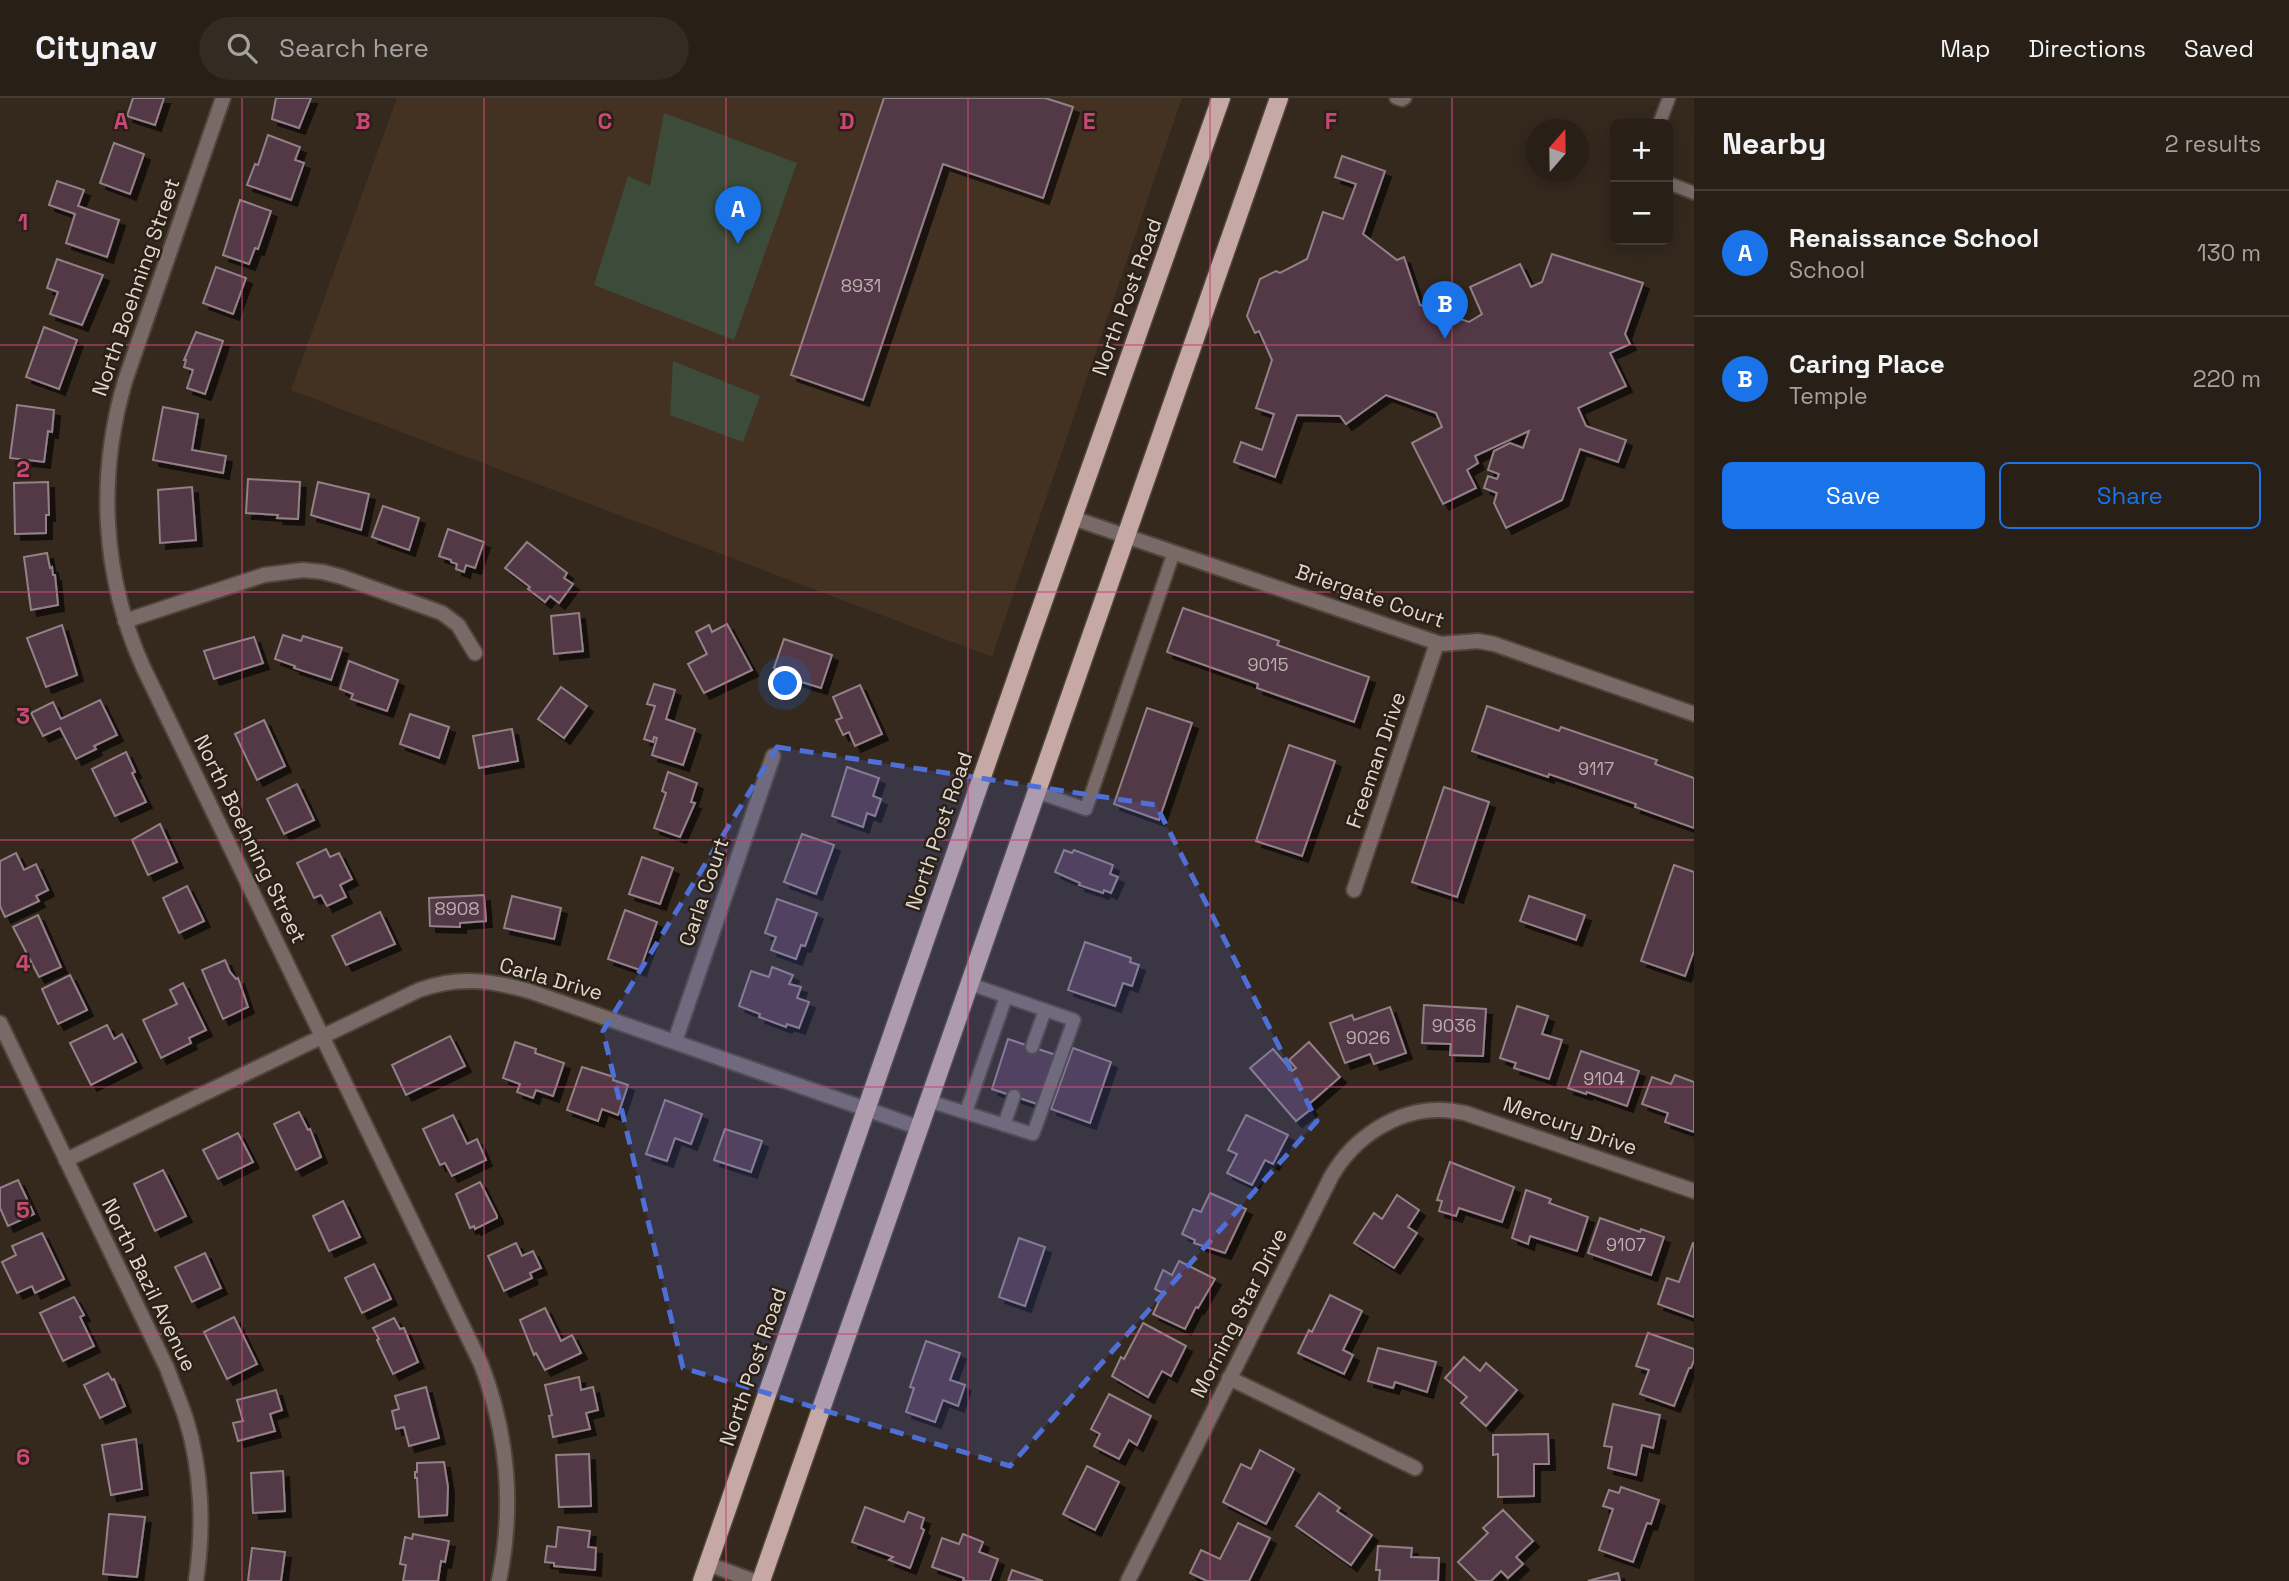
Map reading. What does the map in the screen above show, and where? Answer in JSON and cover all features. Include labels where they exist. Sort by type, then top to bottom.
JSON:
[{"type":"main road","name":"North Post Road","points":[[705,1573],[1221,98]]},
{"type":"main road","points":[[761,1581],[1279,98]]},
{"type":"street","name":"North Boehning Street","points":[[223,98],[125,381],[114,423],[107,465],[107,527],[114,580],[125,621],[143,667],[470,1340],[493,1398],[504,1448],[507,1481],[506,1536],[499,1581]]},
{"type":"street","name":"Briergate Court","points":[[1073,517],[1437,643],[1449,645],[1478,641],[1494,644],[1694,714]]},
{"type":"street","points":[[125,621],[264,575],[303,570],[342,577],[442,613],[458,625],[475,653]]},
{"type":"street","name":"Freeman Drive","points":[[1354,890],[1437,643]]},
{"type":"street","name":"Carla Court","points":[[675,1041],[773,756]]},
{"type":"street","name":"Carla Drive","points":[[66,1160],[419,990],[460,980],[500,983],[529,991],[920,1128]]},
{"type":"street","name":"North Bazil Avenue","points":[[0,1023],[167,1368],[185,1417],[199,1490],[200,1533],[196,1581]]},
{"type":"street","name":"Mercury Drive","points":[[1431,1111],[1465,1113],[1487,1119],[1694,1191]]},
{"type":"street","name":"Morning Star Drive","points":[[1128,1581],[1339,1163],[1359,1141],[1388,1122],[1410,1114],[1431,1111]]},
{"type":"street","points":[[1229,1378],[1415,1468]]},
{"type":"street","points":[[705,1573],[754,1581]]},
{"type":"lane","points":[[1396,98],[1405,98]]},
{"type":"lane","points":[[1661,119],[1669,98]]},
{"type":"lane","points":[[1673,185],[1694,193]]},
{"type":"lane","points":[[1037,792],[1086,809],[1174,552]]},
{"type":"lane","points":[[929,1101],[1033,1134],[1074,1020],[970,984]]},
{"type":"lane","points":[[966,1112],[1006,997]]},
{"type":"lane","points":[[1032,1047],[1045,1010]]},
{"type":"lane","points":[[1004,1125],[1014,1096]]},
{"type":"highlighted area","points":[[777,747],[1156,805],[1317,1121],[1010,1466],[683,1368],[603,1031]]},
{"type":"shaded area","points":[[397,98],[1182,98],[992,657],[291,390]]},
{"type":"green space","points":[[664,113],[797,163],[734,340],[594,285],[628,176],[650,186]]},
{"type":"green space","points":[[673,361],[760,396],[743,442],[670,415]]},
{"type":"building","points":[[133,98],[164,98],[155,125],[127,116]]},
{"type":"building","points":[[276,98],[311,98],[299,128],[272,119]]},
{"type":"building","points":[[884,98],[1045,98],[1073,107],[1043,198],[943,164],[863,400],[791,375]]},
{"type":"building","points":[[268,135],[300,147],[295,160],[304,163],[291,200],[247,185],[255,164],[258,165]]},
{"type":"building","points":[[114,143],[144,154],[130,194],[100,183]]},
{"type":"building","points":[[1342,156],[1385,171],[1363,234],[1397,260],[1404,257],[1420,305],[1469,322],[1482,314],[1470,287],[1520,264],[1531,287],[1542,282],[1552,254],[1643,283],[1625,334],[1630,344],[1610,353],[1626,386],[1578,408],[1586,426],[1626,440],[1618,462],[1580,449],[1562,500],[1506,528],[1494,503],[1497,493],[1484,488],[1488,476],[1497,479],[1499,474],[1488,470],[1494,451],[1510,443],[1523,448],[1529,431],[1475,456],[1478,463],[1467,470],[1476,488],[1443,504],[1412,443],[1442,427],[1436,413],[1386,395],[1346,424],[1340,416],[1297,415],[1275,477],[1234,462],[1241,442],[1262,450],[1274,414],[1256,408],[1272,360],[1259,331],[1255,333],[1247,316],[1260,279],[1276,271],[1280,273],[1307,259],[1323,212],[1343,219],[1356,184],[1335,177]]},
{"type":"building","points":[[57,181],[84,190],[78,206],[119,220],[107,257],[66,243],[75,214],[49,205]]},
{"type":"building","points":[[240,200],[271,211],[258,249],[255,248],[249,264],[223,255]]},
{"type":"building","points":[[57,259],[103,275],[82,325],[50,314],[58,292],[47,288]]},
{"type":"building","points":[[216,267],[246,278],[233,314],[203,303]]},
{"type":"building","points":[[44,327],[77,340],[59,389],[26,377]]},
{"type":"building","points":[[196,332],[223,341],[205,394],[187,388],[193,370],[184,367],[184,360]]},
{"type":"building","points":[[17,405],[54,410],[52,432],[48,431],[44,462],[10,458]]},
{"type":"building","points":[[163,407],[198,414],[192,450],[226,456],[223,473],[153,460]]},
{"type":"building","points":[[248,479],[300,482],[298,519],[246,513]]},
{"type":"building","points":[[48,482],[49,515],[46,515],[46,533],[15,534],[14,483]]},
{"type":"building","points":[[318,482],[369,494],[361,530],[311,515]]},
{"type":"building","points":[[192,487],[196,540],[160,543],[158,490]]},
{"type":"building","points":[[383,506],[419,518],[409,550],[372,537]]},
{"type":"building","points":[[448,529],[484,542],[475,568],[466,565],[464,572],[456,569],[457,564],[451,560],[439,556]]},
{"type":"building","points":[[527,542],[567,573],[564,578],[573,584],[559,603],[550,596],[545,602],[505,568]]},
{"type":"building","points":[[47,553],[50,568],[52,567],[55,575],[58,605],[31,610],[24,557]]},
{"type":"building","points":[[1183,608],[1279,641],[1277,645],[1369,677],[1354,722],[1257,688],[1258,684],[1167,652]]},
{"type":"building","points":[[579,613],[583,651],[554,654],[551,616]]},
{"type":"building","points":[[727,624],[752,670],[704,693],[688,664],[707,654],[696,632],[709,625],[712,632]]},
{"type":"building","points":[[62,625],[77,675],[46,687],[27,638]]},
{"type":"building","points":[[283,635],[301,641],[303,636],[342,648],[331,680],[275,659]]},
{"type":"building","points":[[254,637],[263,663],[214,679],[204,651]]},
{"type":"building","points":[[784,639],[832,655],[821,688],[789,678],[790,674],[774,668]]},
{"type":"building","points":[[349,661],[398,680],[387,711],[351,699],[353,694],[340,689]]},
{"type":"building","points":[[654,684],[675,690],[666,719],[695,729],[683,765],[652,755],[657,738],[654,737],[653,742],[644,739],[655,706],[647,704]]},
{"type":"building","points":[[860,685],[882,734],[855,746],[849,732],[843,735],[836,720],[842,718],[833,697]]},
{"type":"building","points":[[561,687],[587,706],[564,738],[538,719]]},
{"type":"building","points":[[100,700],[117,735],[94,746],[96,749],[76,759],[60,728],[43,736],[31,713],[53,702],[61,719]]},
{"type":"building","points":[[1487,706],[1559,731],[1561,727],[1657,760],[1655,764],[1694,778],[1694,828],[1635,807],[1636,804],[1472,751]]},
{"type":"building","points":[[1147,708],[1192,723],[1159,820],[1114,804]]},
{"type":"building","points":[[410,714],[449,727],[439,758],[400,744]]},
{"type":"building","points":[[264,720],[285,766],[257,780],[235,734]]},
{"type":"building","points":[[512,729],[518,761],[479,768],[473,736]]},
{"type":"building","points":[[1289,745],[1335,761],[1302,856],[1256,841]]},
{"type":"building","points":[[126,752],[135,772],[132,773],[146,802],[115,816],[92,769]]},
{"type":"building","points":[[847,767],[879,778],[873,796],[881,799],[875,816],[867,813],[863,827],[832,816]]},
{"type":"building","points":[[668,772],[697,783],[691,802],[695,803],[680,837],[654,828],[666,793],[662,791]]},
{"type":"building","points":[[297,784],[314,820],[284,834],[267,799]]},
{"type":"building","points":[[1444,787],[1489,802],[1457,897],[1412,882]]},
{"type":"building","points":[[160,824],[177,862],[148,875],[132,840]]},
{"type":"building","points":[[802,834],[834,845],[816,894],[784,882]]},
{"type":"building","points":[[326,849],[330,857],[339,853],[352,879],[340,885],[346,897],[327,906],[321,895],[314,898],[297,863]]},
{"type":"building","points":[[1064,850],[1072,853],[1074,850],[1113,865],[1110,874],[1118,877],[1111,893],[1079,885],[1080,883],[1055,872]]},
{"type":"building","points":[[16,853],[24,870],[36,864],[48,890],[36,896],[39,901],[5,917],[0,906],[0,861]]},
{"type":"building","points":[[642,857],[673,868],[660,904],[629,894]]},
{"type":"building","points":[[1674,865],[1694,872],[1694,951],[1685,976],[1641,961]]},
{"type":"building","points":[[187,886],[204,921],[179,933],[163,898]]},
{"type":"building","points":[[484,895],[486,921],[460,923],[460,927],[430,926],[429,898]]},
{"type":"building","points":[[512,896],[561,908],[554,939],[504,928]]},
{"type":"building","points":[[1529,896],[1585,915],[1576,940],[1520,921]]},
{"type":"building","points":[[777,899],[817,913],[805,946],[801,945],[796,959],[771,950],[776,937],[765,933]]},
{"type":"building","points":[[625,910],[657,922],[640,970],[608,959]]},
{"type":"building","points":[[380,912],[395,944],[346,965],[332,936]]},
{"type":"building","points":[[38,915],[61,967],[39,977],[13,927]]},
{"type":"building","points":[[1085,942],[1131,958],[1130,962],[1139,965],[1132,986],[1123,983],[1115,1006],[1068,990]]},
{"type":"building","points":[[225,960],[230,972],[238,978],[248,1007],[223,1019],[202,970]]},
{"type":"building","points":[[772,967],[793,975],[789,984],[801,987],[797,998],[809,1002],[799,1028],[787,1024],[786,1027],[739,1006],[751,971],[769,977]]},
{"type":"building","points":[[70,975],[87,1010],[58,1024],[42,989]]},
{"type":"building","points":[[183,983],[206,1030],[189,1038],[191,1043],[161,1058],[143,1020],[177,1004],[170,990]]},
{"type":"building","points":[[1424,1005],[1486,1009],[1483,1056],[1450,1055],[1451,1044],[1422,1043]]},
{"type":"building","points":[[1517,1006],[1548,1016],[1542,1034],[1562,1040],[1549,1079],[1514,1068],[1516,1063],[1500,1058]]},
{"type":"building","points":[[1390,1007],[1406,1053],[1374,1064],[1370,1054],[1345,1063],[1330,1023],[1352,1015],[1354,1020]]},
{"type":"building","points":[[107,1025],[114,1039],[122,1034],[136,1062],[91,1085],[70,1043]]},
{"type":"building","points":[[450,1036],[465,1066],[406,1095],[392,1065]]},
{"type":"building","points":[[1008,1039],[1056,1055],[1040,1105],[992,1089]]},
{"type":"building","points":[[515,1042],[536,1049],[535,1053],[564,1063],[553,1096],[536,1090],[533,1098],[517,1092],[520,1084],[503,1078]]},
{"type":"building","points":[[1309,1042],[1340,1077],[1308,1105],[1311,1109],[1296,1121],[1250,1068],[1273,1049],[1292,1071],[1296,1068],[1289,1060]]},
{"type":"building","points":[[1073,1048],[1111,1062],[1090,1123],[1051,1109]]},
{"type":"building","points":[[1581,1051],[1639,1071],[1627,1106],[1568,1088]]},
{"type":"building","points":[[582,1067],[614,1077],[613,1080],[628,1085],[618,1115],[602,1109],[598,1121],[567,1110]]},
{"type":"building","points":[[1675,1075],[1694,1082],[1694,1132],[1665,1122],[1668,1113],[1642,1104],[1652,1077],[1671,1084]]},
{"type":"building","points":[[665,1100],[702,1114],[691,1144],[675,1138],[667,1161],[646,1154]]},
{"type":"building","points":[[299,1112],[308,1130],[310,1129],[321,1157],[296,1170],[274,1124]]},
{"type":"building","points":[[453,1115],[467,1144],[477,1139],[486,1160],[452,1176],[445,1163],[440,1165],[423,1129]]},
{"type":"building","points":[[1246,1115],[1288,1135],[1273,1164],[1265,1160],[1252,1185],[1227,1173],[1237,1154],[1228,1150]]},
{"type":"building","points":[[725,1129],[762,1141],[751,1172],[714,1160]]},
{"type":"building","points":[[238,1133],[253,1162],[218,1179],[203,1150]]},
{"type":"building","points":[[1450,1162],[1514,1187],[1502,1222],[1459,1208],[1456,1216],[1439,1211],[1442,1201],[1437,1200]]},
{"type":"building","points":[[163,1170],[186,1216],[155,1231],[134,1184]]},
{"type":"building","points":[[18,1180],[34,1214],[8,1226],[0,1208],[0,1188]]},
{"type":"building","points":[[480,1182],[497,1218],[475,1229],[474,1226],[470,1228],[456,1194]]},
{"type":"building","points":[[1526,1190],[1551,1199],[1549,1203],[1588,1217],[1577,1251],[1530,1236],[1528,1244],[1512,1238]]},
{"type":"building","points":[[1210,1193],[1246,1209],[1225,1253],[1194,1243],[1195,1240],[1182,1234],[1193,1209],[1201,1212]]},
{"type":"building","points":[[1397,1195],[1419,1210],[1408,1227],[1417,1233],[1394,1268],[1354,1243],[1374,1213],[1382,1219]]},
{"type":"building","points":[[343,1201],[360,1237],[329,1251],[313,1216]]},
{"type":"building","points":[[1600,1218],[1664,1237],[1651,1275],[1588,1253]]},
{"type":"building","points":[[42,1233],[64,1279],[35,1293],[32,1286],[17,1293],[2,1262],[16,1255],[12,1246]]},
{"type":"building","points":[[1019,1238],[1045,1247],[1025,1306],[999,1297]]},
{"type":"building","points":[[516,1243],[522,1256],[533,1251],[541,1268],[530,1273],[532,1278],[504,1291],[488,1256]]},
{"type":"building","points":[[1693,1243],[1694,1317],[1658,1304],[1667,1278],[1679,1282]]},
{"type":"building","points":[[205,1253],[221,1288],[192,1302],[175,1267]]},
{"type":"building","points":[[1179,1261],[1215,1279],[1185,1329],[1153,1314],[1163,1293],[1155,1289],[1163,1270],[1172,1275]]},
{"type":"building","points":[[374,1264],[391,1299],[362,1313],[345,1278]]},
{"type":"building","points":[[1330,1295],[1362,1311],[1343,1350],[1353,1355],[1344,1374],[1298,1353],[1309,1330],[1312,1332]]},
{"type":"building","points":[[74,1297],[84,1315],[80,1317],[94,1346],[63,1361],[40,1313]]},
{"type":"building","points":[[545,1308],[561,1341],[572,1335],[581,1353],[545,1370],[536,1353],[534,1355],[520,1320]]},
{"type":"building","points":[[234,1317],[257,1364],[227,1379],[204,1332]]},
{"type":"building","points":[[394,1318],[400,1329],[404,1328],[418,1362],[393,1374],[373,1328]]},
{"type":"building","points":[[1143,1323],[1186,1346],[1171,1376],[1162,1371],[1148,1397],[1112,1376]]},
{"type":"building","points":[[1648,1333],[1694,1349],[1694,1360],[1674,1406],[1640,1394],[1649,1370],[1636,1366]]},
{"type":"building","points":[[926,1341],[960,1353],[950,1380],[965,1385],[958,1406],[943,1400],[935,1422],[906,1412],[914,1388],[910,1387]]},
{"type":"building","points":[[1378,1348],[1436,1362],[1427,1392],[1395,1382],[1393,1388],[1368,1381]]},
{"type":"building","points":[[1464,1357],[1480,1371],[1486,1363],[1517,1390],[1486,1426],[1461,1403],[1467,1397],[1445,1378]]},
{"type":"building","points":[[108,1373],[112,1380],[114,1379],[125,1406],[100,1418],[84,1385]]},
{"type":"building","points":[[579,1377],[581,1390],[593,1387],[598,1410],[586,1413],[590,1429],[553,1437],[549,1416],[552,1415],[545,1385]]},
{"type":"building","points":[[426,1387],[439,1438],[409,1446],[404,1427],[396,1429],[392,1411],[399,1409],[395,1396]]},
{"type":"building","points":[[276,1390],[282,1410],[270,1414],[275,1431],[238,1441],[233,1423],[243,1421],[237,1400]]},
{"type":"building","points":[[1109,1394],[1151,1416],[1137,1445],[1129,1440],[1119,1459],[1094,1446],[1100,1434],[1091,1429]]},
{"type":"building","points":[[1613,1404],[1660,1415],[1653,1448],[1642,1445],[1636,1475],[1608,1468],[1612,1447],[1604,1446]]},
{"type":"building","points":[[1548,1434],[1549,1464],[1534,1464],[1534,1496],[1498,1497],[1498,1454],[1493,1455],[1493,1435]]},
{"type":"building","points":[[136,1439],[142,1489],[111,1495],[102,1445]]},
{"type":"building","points":[[1260,1450],[1294,1469],[1266,1524],[1223,1502],[1241,1464],[1251,1469]]},
{"type":"building","points":[[589,1454],[591,1506],[559,1507],[556,1455]]},
{"type":"building","points":[[444,1462],[448,1487],[447,1515],[419,1517],[415,1478],[417,1463]]},
{"type":"building","points":[[1087,1466],[1119,1482],[1095,1530],[1063,1514]]},
{"type":"building","points":[[283,1471],[285,1511],[253,1513],[251,1473]]},
{"type":"building","points":[[1621,1487],[1659,1500],[1651,1524],[1647,1523],[1633,1562],[1599,1550],[1613,1509],[1603,1506],[1609,1490],[1619,1493]]},
{"type":"building","points":[[1319,1493],[1340,1508],[1337,1511],[1372,1535],[1351,1565],[1296,1526]]},
{"type":"building","points":[[865,1507],[904,1522],[908,1512],[924,1518],[921,1528],[924,1530],[910,1568],[889,1560],[893,1557],[852,1542]]},
{"type":"building","points":[[1503,1510],[1533,1541],[1516,1557],[1523,1564],[1508,1578],[1501,1571],[1491,1581],[1477,1581],[1458,1562],[1488,1533],[1483,1528]]},
{"type":"building","points":[[109,1514],[145,1517],[137,1577],[103,1574]]},
{"type":"building","points":[[1238,1523],[1270,1538],[1249,1581],[1207,1581],[1190,1573],[1201,1550],[1220,1559]]},
{"type":"building","points":[[558,1527],[590,1531],[588,1547],[596,1548],[595,1570],[554,1566],[554,1563],[545,1562],[547,1546],[556,1547]]},
{"type":"building","points":[[413,1534],[449,1541],[445,1562],[441,1561],[438,1581],[403,1581],[406,1565],[400,1564],[405,1537],[412,1539]]},
{"type":"building","points":[[963,1534],[983,1542],[979,1552],[998,1559],[990,1581],[963,1581],[964,1578],[932,1567],[942,1538],[959,1544]]},
{"type":"building","points":[[1378,1546],[1412,1548],[1411,1557],[1439,1558],[1438,1581],[1379,1581],[1380,1570],[1376,1570]]},
{"type":"building","points":[[252,1548],[285,1552],[281,1581],[248,1581]]},
{"type":"building","points":[[1012,1570],[1043,1581],[1008,1581]]},
{"type":"building","points":[[1618,1573],[1620,1581],[1588,1581]]},
{"type":"place","name":"Renaissance School","points":[[738,244]]},
{"type":"place","name":"Caring Place","points":[[1445,339]]}]
